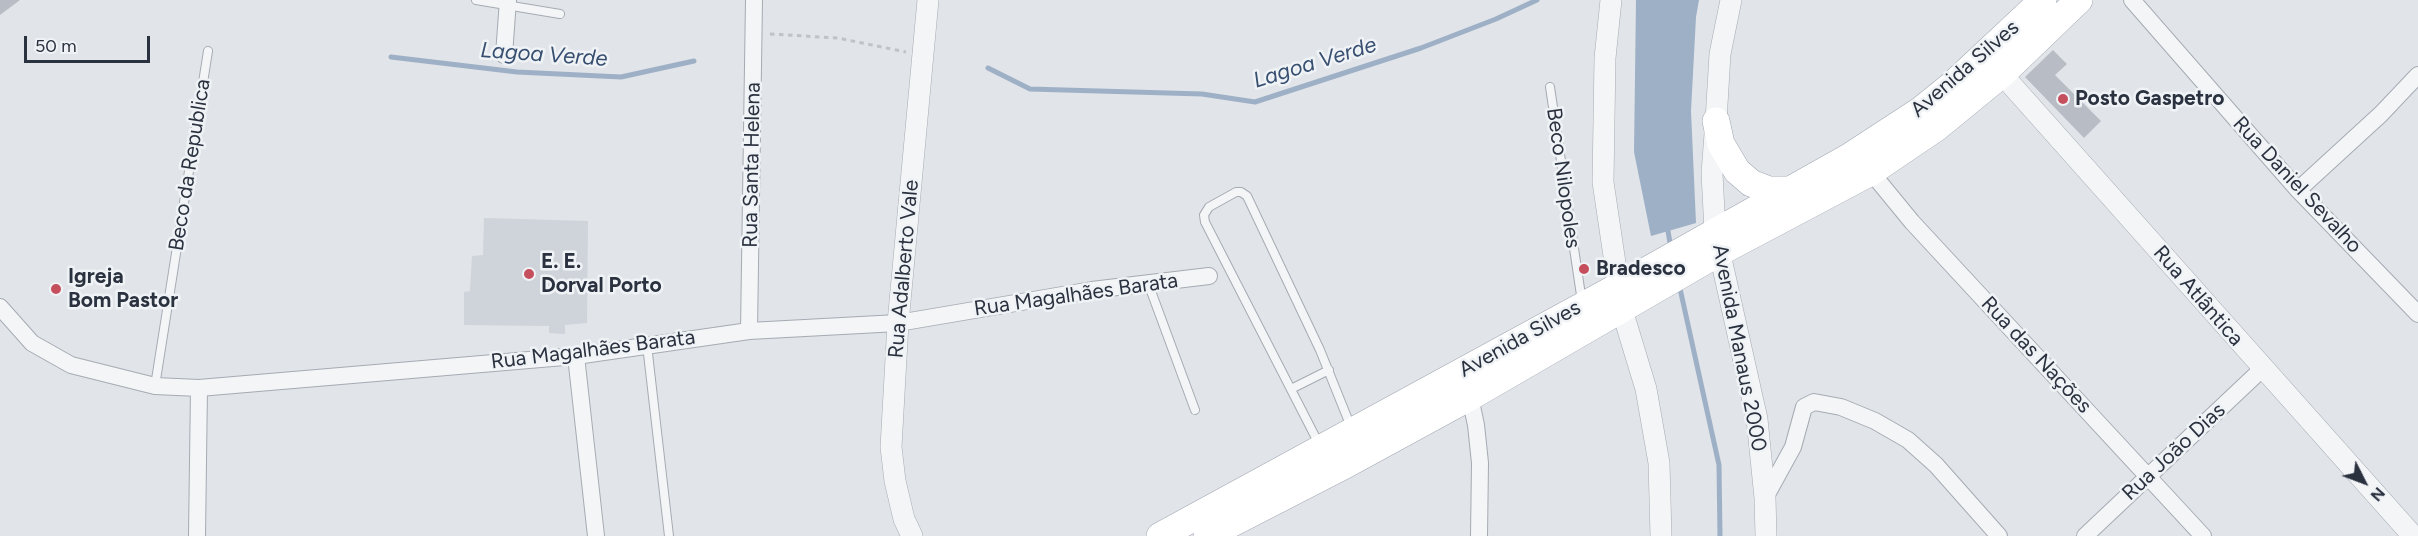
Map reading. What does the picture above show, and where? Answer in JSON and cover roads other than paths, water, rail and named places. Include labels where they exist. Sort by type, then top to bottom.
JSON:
[{"type":"main road","name":"Avenida Silves","points":[[1207,536],[1470,397],[1621,298],[1713,245],[1871,171],[1936,128],[1993,65],[2043,0]]},
{"type":"main road","name":"Avenida Silves","points":[[1713,245],[1788,190],[1850,157],[1993,65],[2079,0]]},
{"type":"main road","points":[[1716,121],[1721,144],[1737,171],[1751,183],[1769,190],[1788,190]]},
{"type":"main road","name":"Avenida Silves","points":[[1160,536],[1583,305],[1621,298]]},
{"type":"street","name":"Rua Santa Helena","points":[[749,331],[754,0]]},
{"type":"street","name":"Rua Adalberto Vale","points":[[912,536],[904,519],[895,481],[891,447],[898,323],[928,0]]},
{"type":"street","points":[[1611,0],[1605,58],[1603,182],[1621,298],[1646,389],[1659,463],[1661,536]]},
{"type":"street","name":"Avenida Manaus 2000","points":[[1731,0],[1720,54],[1712,172],[1713,245],[1757,419],[1765,498],[1766,536]]},
{"type":"street","name":"Rua Daniel Sevalho","points":[[2132,0],[2298,190],[2418,314]]},
{"type":"street","points":[[504,56],[508,2]]},
{"type":"street","name":"Rua Atlântica","points":[[1993,65],[2413,536]]},
{"type":"street","points":[[2298,190],[2381,114],[2418,75]]},
{"type":"street","name":"Rua das Nações","points":[[1871,171],[1912,222],[2203,536]]},
{"type":"street","name":"Rua Magalhães Barata","points":[[0,307],[32,343],[71,365],[155,386],[200,388],[576,357],[749,331],[898,323],[1092,290],[1209,276]]},
{"type":"street","points":[[576,357],[596,536]]},
{"type":"street","name":"Rua João Dias","points":[[2085,536],[2262,369]]},
{"type":"street","points":[[197,536],[200,388]]},
{"type":"street","points":[[1470,397],[1476,425],[1480,464],[1479,536]]},
{"type":"street","points":[[1765,498],[1793,447],[1804,407],[1814,402],[1841,407],[1875,421],[1908,440],[1936,465],[1999,536]]},
{"type":"lane","points":[[476,0],[508,2],[560,14]]},
{"type":"lane","name":"Beco da Republica","points":[[155,386],[208,51]]},
{"type":"lane","name":"Beco Nilopoles","points":[[1550,87],[1583,305]]},
{"type":"lane","points":[[1320,448],[1205,222],[1204,215],[1209,207],[1236,192],[1247,196],[1329,370],[1353,430]]},
{"type":"lane","points":[[1148,283],[1195,410]]},
{"type":"lane","points":[[647,345],[669,536]]},
{"type":"lane","points":[[1291,389],[1329,370]]},
{"type":"water","points":[[1636,0],[1699,0],[1691,111],[1696,223],[1651,236],[1634,152]]},
{"type":"waterway","name":"Lagoa Verde","points":[[988,68],[1030,89],[1202,94],[1255,102],[1421,48],[1496,19],[1537,0]]},
{"type":"waterway","name":"Lagoa Verde","points":[[391,57],[517,72],[621,77],[694,61]]},
{"type":"waterway","points":[[1667,225],[1671,249]]},
{"type":"waterway","points":[[1679,284],[1719,465],[1720,536]]},
{"type":"place","name":"Posto Gaspetro","points":[[2063,99]]},
{"type":"place","name":"Bradesco","points":[[1584,269]]},
{"type":"place","name":"E. E. Dorval Porto","points":[[529,274]]},
{"type":"place","name":"Igreja Bom Pastor","points":[[56,289]]}]
